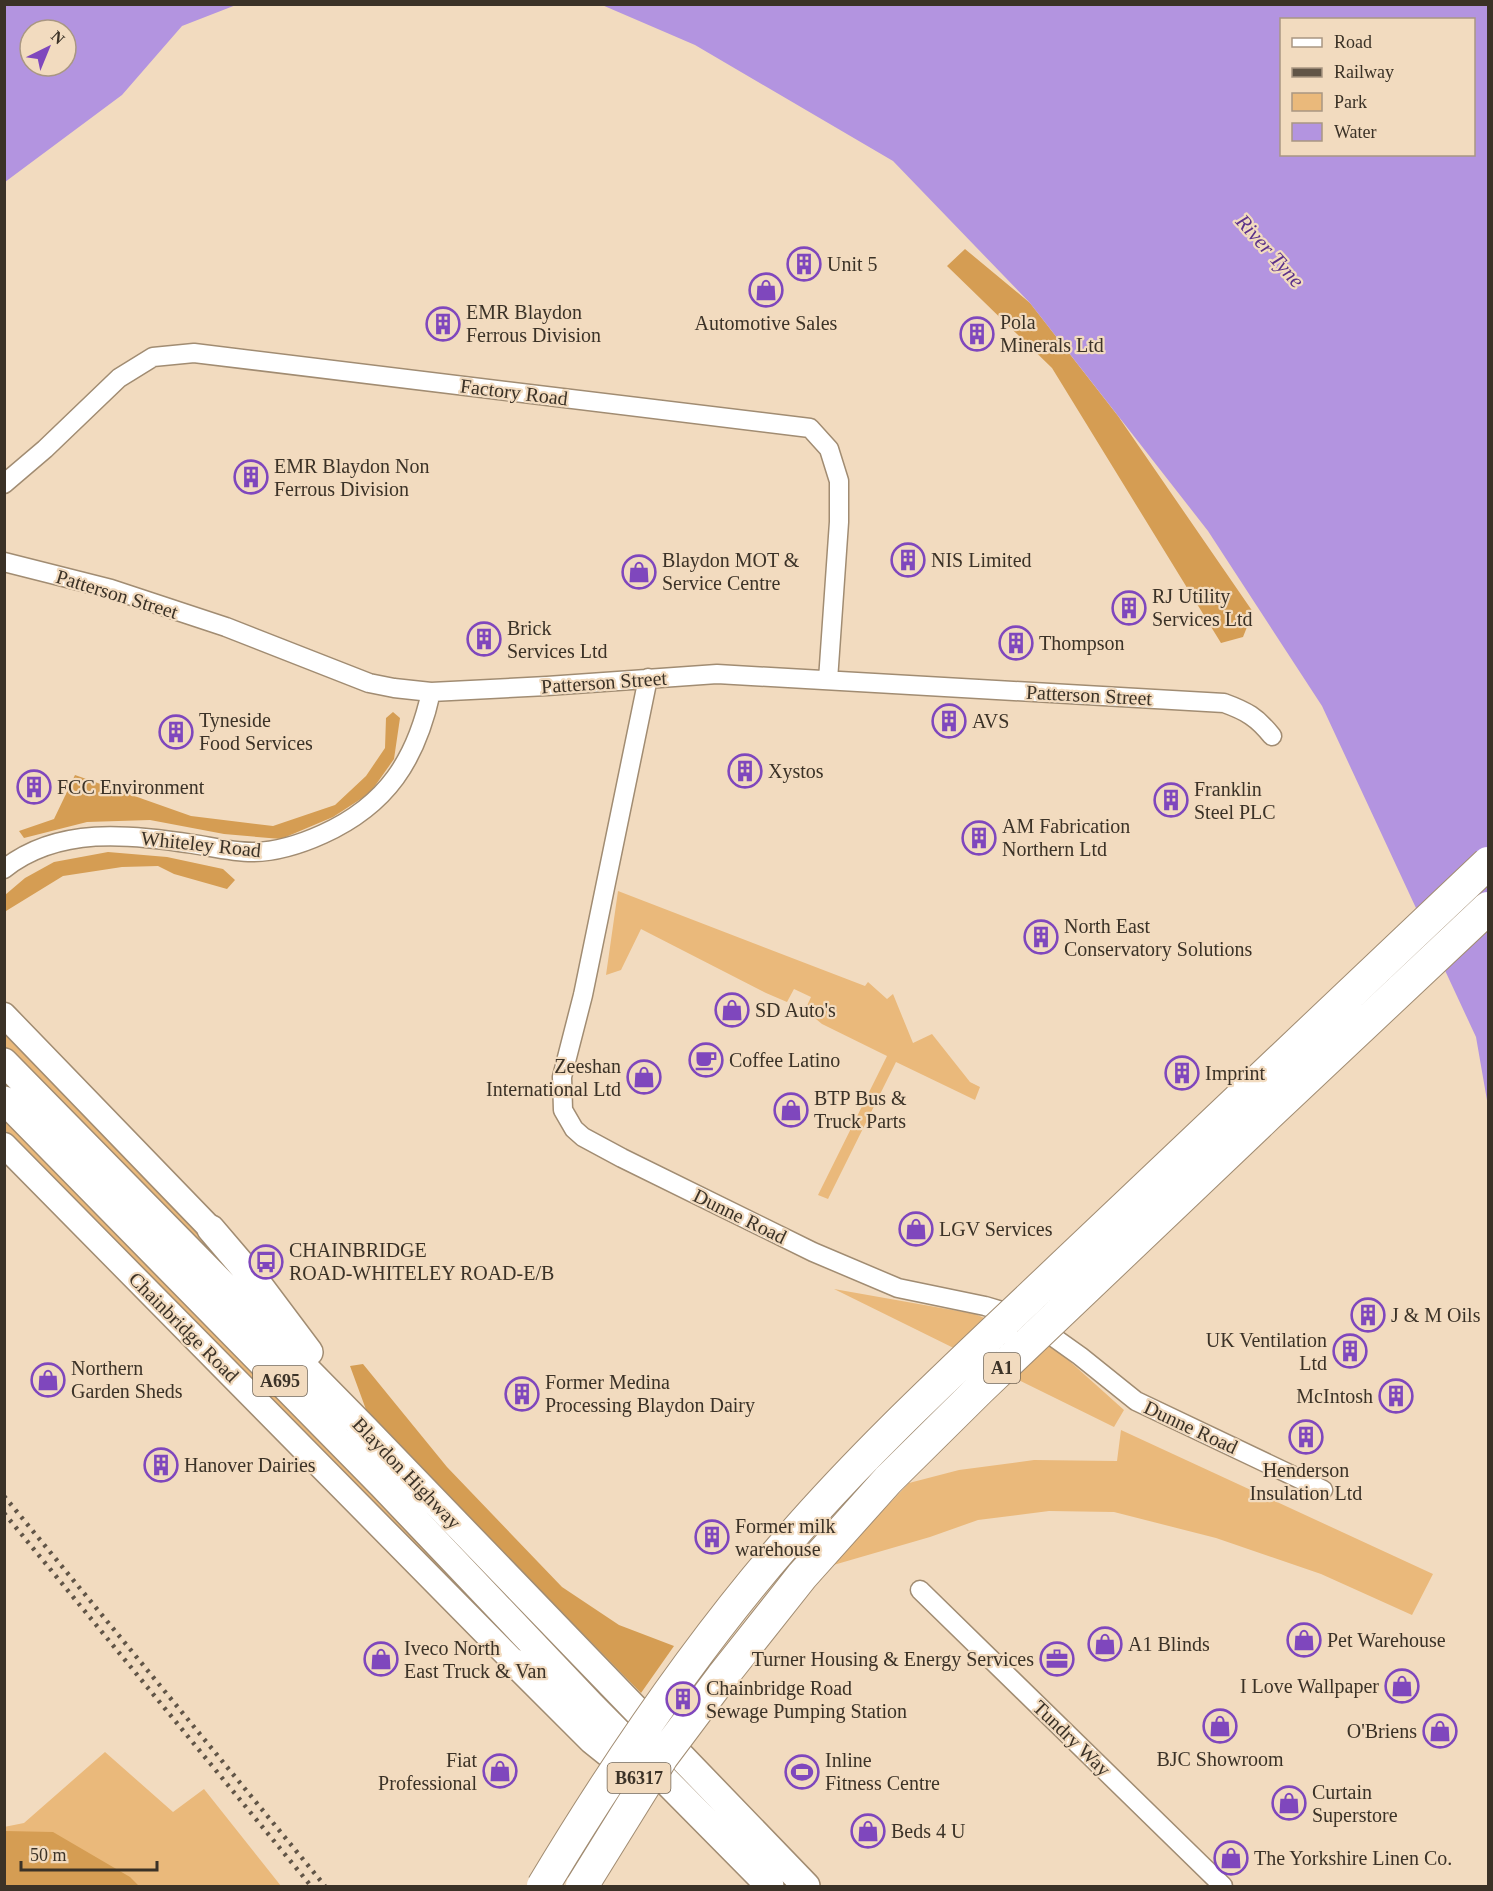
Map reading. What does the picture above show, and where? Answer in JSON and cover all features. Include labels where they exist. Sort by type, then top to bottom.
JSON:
[{"type":"highway","name":"A1","points":[[543,1887],[591,1806],[658,1706],[731,1610],[786,1543],[839,1485],[895,1427],[999,1327],[1488,863]]},
{"type":"highway","name":"A1","points":[[582,1887],[662,1757],[708,1695],[802,1576],[888,1480],[988,1381],[1488,908]]},
{"type":"main road","points":[[4,1015],[211,1229],[258,1284],[364,1428]]},
{"type":"main road","name":"Blaydon Highway","points":[[4,1062],[364,1428],[806,1887]]},
{"type":"main road","name":"Blaydon Highway","points":[[4,1100],[382,1485],[591,1705],[769,1887]]},
{"type":"main road","name":"Chainbridge Road","points":[[4,1145],[515,1663]]},
{"type":"main road","name":"B6317","points":[[515,1663],[592,1740],[769,1887]]},
{"type":"street","name":"Factory Road","points":[[4,484],[45,449],[119,378],[153,357],[194,353],[810,428],[829,449],[839,481],[839,522],[828,680]]},
{"type":"street","name":"Patterson Street","points":[[4,562],[111,589],[226,627],[369,682],[394,688],[432,692],[717,674],[828,680],[1224,703],[1243,710],[1260,721],[1272,736]]},
{"type":"street","name":"Dunne Road","points":[[648,678],[583,995],[562,1077],[563,1110],[574,1129],[583,1137],[622,1158],[823,1257],[898,1288],[985,1306],[1035,1323],[1136,1401],[1323,1490]]},
{"type":"street","name":"Whiteley Road","points":[[4,869],[36,850],[60,841],[91,836],[172,841],[252,852],[277,850],[308,841],[354,818],[387,790],[408,761],[425,721],[432,692]]},
{"type":"street","name":"Tundry Way","points":[[920,1590],[1223,1887]]},
{"type":"green space","points":[[618,891],[865,986],[868,982],[887,999],[893,994],[913,1043],[932,1034],[970,1082],[980,1087],[975,1100],[896,1062],[828,1199],[818,1195],[887,1056],[822,1024],[805,1010],[811,997],[794,989],[787,1002],[641,929],[621,970],[606,975]]},
{"type":"green space","points":[[4,1029],[271,1313],[283,1334],[5,1048]]},
{"type":"green space","points":[[4,1118],[383,1504],[604,1741],[5,1130]]},
{"type":"green space","points":[[834,1289],[975,1314],[1056,1349],[1124,1410],[1114,1427]]},
{"type":"green space","points":[[1121,1430],[1433,1574],[1412,1615],[1321,1574],[1216,1538],[1114,1512],[1049,1511],[978,1520],[930,1537],[830,1566],[909,1483],[959,1470],[1034,1460],[1117,1461]]},
{"type":"green space","points":[[105,1752],[173,1812],[204,1789],[281,1886],[5,1886],[4,1827],[24,1823]]},
{"type":"shaded area","points":[[965,249],[1030,303],[1118,416],[1253,612],[1243,637],[1221,643],[1052,368],[947,266]]},
{"type":"shaded area","points":[[393,712],[400,718],[394,759],[370,793],[333,817],[281,839],[224,834],[150,820],[87,822],[24,838],[19,831],[54,819],[75,775],[191,816],[273,826],[335,805],[366,776],[385,748],[386,718]]},
{"type":"shaded area","points":[[108,852],[167,857],[223,869],[235,880],[227,889],[174,874],[158,866],[122,867],[63,876],[6,911],[5,917],[5,895],[25,878],[54,862]]},
{"type":"shaded area","points":[[363,1364],[447,1467],[562,1587],[619,1625],[674,1646],[641,1693],[368,1415],[350,1366]]},
{"type":"shaded area","points":[[5,1831],[53,1832],[130,1877],[139,1886],[5,1886]]},
{"type":"water","points":[[5,4],[236,4],[182,26],[122,95],[5,182]]},
{"type":"water","name":"River Tyne","points":[[602,5],[1488,5],[1488,1106],[1476,1037],[1322,706],[1208,531],[1030,303],[893,161],[695,45]]},
{"type":"railway","points":[[4,1496],[325,1886]]},
{"type":"railway","points":[[4,1513],[311,1886]]},
{"type":"place","name":"Unit 5","points":[[804,264]]},
{"type":"place","name":"Automotive Sales","points":[[766,290]]},
{"type":"place","name":"EMR Blaydon Ferrous Division","points":[[443,324]]},
{"type":"place","name":"Pola Minerals Ltd","points":[[977,334]]},
{"type":"place","name":"EMR Blaydon Non Ferrous Division","points":[[251,477]]},
{"type":"place","name":"NIS Limited","points":[[908,560]]},
{"type":"place","name":"Blaydon MOT & Service Centre","points":[[639,572]]},
{"type":"place","name":"RJ Utility Services Ltd","points":[[1129,608]]},
{"type":"place","name":"Brick Services Ltd","points":[[484,639]]},
{"type":"place","name":"Thompson","points":[[1016,643]]},
{"type":"place","name":"AVS","points":[[949,721]]},
{"type":"place","name":"Tyneside Food Services","points":[[176,732]]},
{"type":"place","name":"Xystos","points":[[745,771]]},
{"type":"place","name":"FCC Environment","points":[[34,787]]},
{"type":"place","name":"Franklin Steel PLC","points":[[1171,800]]},
{"type":"place","name":"AM Fabrication Northern Ltd","points":[[979,838]]},
{"type":"place","name":"North East Conservatory Solutions","points":[[1041,937]]},
{"type":"place","name":"SD Auto's","points":[[732,1010]]},
{"type":"place","name":"Coffee Latino","points":[[706,1060]]},
{"type":"place","name":"Imprint","points":[[1182,1073]]},
{"type":"place","name":"Zeeshan International Ltd","points":[[644,1077]]},
{"type":"place","name":"BTP Bus & Truck Parts","points":[[791,1110]]},
{"type":"place","name":"LGV Services","points":[[916,1229]]},
{"type":"place","name":"CHAINBRIDGE ROAD-WHITELEY ROAD-E/B","points":[[266,1262]]},
{"type":"place","name":"J & M Oils","points":[[1368,1315]]},
{"type":"place","name":"UK Ventilation Ltd","points":[[1350,1351]]},
{"type":"place","name":"Northern Garden Sheds","points":[[48,1380]]},
{"type":"place","name":"Former Medina Processing Blaydon Dairy","points":[[522,1394]]},
{"type":"place","name":"McIntosh","points":[[1396,1396]]},
{"type":"place","name":"Henderson Insulation Ltd","points":[[1306,1437]]},
{"type":"place","name":"Hanover Dairies","points":[[161,1465]]},
{"type":"place","name":"Former milk warehouse","points":[[712,1537]]},
{"type":"place","name":"Pet Warehouse","points":[[1304,1640]]},
{"type":"place","name":"A1 Blinds","points":[[1105,1644]]},
{"type":"place","name":"Iveco North East Truck & Van","points":[[381,1659]]},
{"type":"place","name":"Turner Housing & Energy Services","points":[[1057,1659]]},
{"type":"place","name":"I Love Wallpaper","points":[[1402,1686]]},
{"type":"place","name":"Chainbridge Road Sewage Pumping Station","points":[[683,1699]]},
{"type":"place","name":"BJC Showroom","points":[[1220,1726]]},
{"type":"place","name":"O'Briens","points":[[1440,1731]]},
{"type":"place","name":"Fiat Professional","points":[[500,1771]]},
{"type":"place","name":"Inline Fitness Centre","points":[[802,1772]]},
{"type":"place","name":"Curtain Superstore","points":[[1289,1803]]},
{"type":"place","name":"Beds 4 U","points":[[868,1831]]},
{"type":"place","name":"The Yorkshire Linen Co.","points":[[1231,1858]]}]
